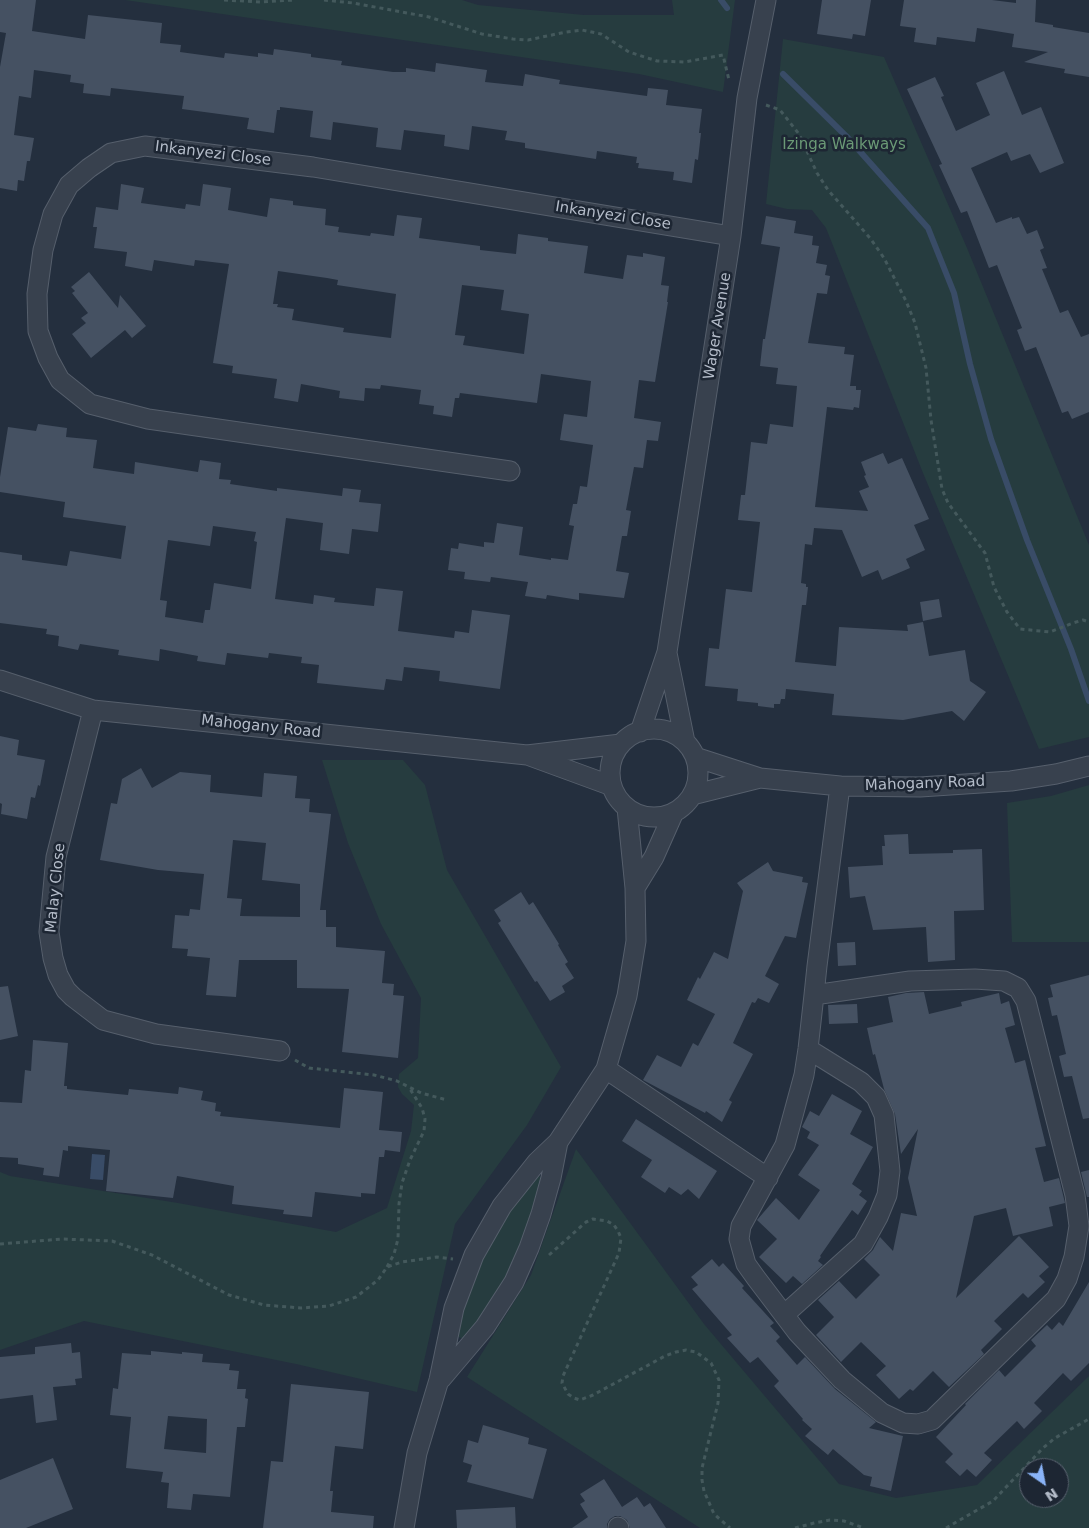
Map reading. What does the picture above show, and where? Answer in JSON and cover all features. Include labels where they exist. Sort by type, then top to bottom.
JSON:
[{"type":"street","name":"Wager Avenue","points":[[640,732],[667,652],[732,236],[747,98],[766,0]]},
{"type":"street","name":"Inkanyezi Close","points":[[510,471],[148,419],[90,404],[60,380],[48,358],[38,331],[37,294],[43,250],[53,214],[69,185],[111,153],[145,146],[313,167],[732,236]]},
{"type":"street","name":"Wager Avenue","points":[[667,652],[690,750]]},
{"type":"street","name":"Mahogany Road","points":[[0,680],[93,710],[527,755],[621,744]]},
{"type":"street","name":"Malay Close","points":[[93,710],[56,857],[49,932],[53,958],[58,975],[66,990],[103,1020],[156,1034],[280,1051]]},
{"type":"street","points":[[647,729],[662,730],[676,734],[690,750],[698,772],[696,787],[680,809],[667,815],[653,817],[627,808],[618,798],[612,786],[610,772],[613,757],[621,744],[633,734],[647,729]]},
{"type":"street","name":"Mahogany Road","points":[[690,750],[760,778],[840,786],[920,788],[1011,781],[1056,774],[1089,766]]},
{"type":"street","name":"Mahogany Road","points":[[527,755],[612,786]]},
{"type":"street","name":"Mahogany Road","points":[[692,795],[760,778]]},
{"type":"street","points":[[814,995],[910,981],[1004,980],[1018,988],[1026,1001],[1076,1195],[1080,1226],[1074,1257],[1067,1279],[1056,1299],[932,1420],[918,1424],[903,1423],[882,1414],[842,1380],[797,1332],[746,1264],[740,1239],[741,1226],[785,1145],[804,1075],[840,786]]},
{"type":"street","points":[[404,1528],[417,1453],[427,1416],[440,1380],[454,1308],[471,1262],[502,1206],[537,1162],[558,1142],[606,1069],[627,996],[636,941],[635,888],[627,808]]},
{"type":"street","points":[[635,888],[654,857],[674,812]]},
{"type":"street","points":[[784,1315],[863,1244],[878,1217],[886,1194],[890,1171],[884,1114],[876,1096],[861,1082],[808,1049]]},
{"type":"street","points":[[606,1069],[768,1178]]},
{"type":"street","points":[[440,1380],[485,1327],[514,1282],[541,1214],[558,1142]]},
{"type":"path","points":[[224,0],[261,2],[294,0]]},
{"type":"path","points":[[324,0],[353,3],[429,18],[482,34],[513,39],[528,40],[582,30],[601,34],[629,52],[657,61],[685,62],[723,55],[731,95],[747,98],[780,110],[799,134],[807,154],[828,190],[870,238],[896,279],[915,323],[922,348],[942,489],[963,525],[976,539],[985,553],[994,586],[1007,612],[1020,629],[1050,632],[1084,620],[1089,622]]},
{"type":"path","points":[[280,1051],[309,1068],[374,1075],[397,1081],[421,1094],[447,1100]]},
{"type":"path","points":[[0,1244],[62,1239],[112,1241],[152,1255],[229,1295],[264,1304],[301,1308],[329,1306],[356,1297],[378,1280],[394,1254],[398,1239],[402,1182],[424,1130],[425,1119],[422,1108],[410,1089]]},
{"type":"path","points":[[547,1258],[579,1227],[593,1219],[607,1221],[614,1225],[621,1238],[619,1253],[563,1376],[564,1389],[574,1398],[580,1400],[593,1395],[665,1356],[676,1352],[686,1350],[696,1352],[711,1364],[719,1380],[718,1403],[702,1468],[702,1480],[704,1492],[714,1514],[730,1528]]},
{"type":"path","points":[[387,1267],[402,1262],[438,1257],[471,1262]]},
{"type":"path","points":[[946,1528],[993,1501],[1043,1448],[1055,1438],[1089,1418]]},
{"type":"path","points":[[795,1528],[830,1520],[864,1528]]},
{"type":"green space","points":[[125,0],[462,0],[478,5],[584,15],[674,15],[672,0],[735,0],[723,92],[639,74]]},
{"type":"green space","name":"Izinga Walkways","points":[[783,39],[884,57],[967,248],[1089,545],[1089,737],[1039,749],[923,473],[826,228],[812,210],[787,209],[766,204]]},
{"type":"green space","points":[[322,760],[403,760],[425,785],[447,870],[561,1067],[527,1125],[455,1224],[417,1392],[296,1364],[84,1321],[0,1350],[0,1172],[10,1176],[178,1203],[336,1232],[387,1208],[411,1131],[414,1105],[402,1094],[398,1087],[399,1074],[418,1058],[421,998],[381,924],[348,843]]},
{"type":"green space","points":[[1089,785],[1089,942],[1012,942],[1007,803],[1051,796]]},
{"type":"green space","points":[[576,1149],[704,1324],[839,1484],[896,1498],[977,1485],[1089,1376],[1089,1528],[700,1528],[467,1377],[531,1275]]},
{"type":"green space","points":[[536,1175],[541,1177],[535,1208],[513,1266],[482,1316],[463,1339],[457,1336],[470,1284],[495,1231]]},
{"type":"water","points":[[92,1154],[105,1155],[103,1180],[90,1179]]},
{"type":"building","points":[[0,0],[36,0],[32,31],[85,39],[88,15],[162,23],[160,43],[181,45],[180,52],[224,58],[225,53],[258,57],[258,53],[273,55],[274,49],[311,54],[311,57],[342,61],[341,65],[393,72],[406,72],[406,68],[435,72],[436,63],[487,70],[485,82],[523,86],[525,74],[560,80],[559,84],[647,96],[648,88],[668,90],[666,105],[702,109],[698,160],[695,159],[692,183],[673,180],[674,172],[638,168],[639,163],[636,163],[637,157],[597,151],[596,159],[525,148],[525,143],[505,140],[507,131],[472,126],[469,150],[444,146],[445,135],[404,130],[401,150],[376,147],[378,128],[333,122],[331,140],[310,137],[313,111],[280,107],[280,110],[277,110],[274,133],[247,129],[249,118],[182,109],[184,96],[111,88],[110,96],[83,93],[84,84],[70,82],[71,75],[34,70],[31,98],[19,96],[14,135],[34,138],[30,161],[27,161],[24,181],[18,180],[17,191],[0,188],[0,67],[6,33],[0,32]]},
{"type":"building","points":[[822,0],[871,0],[865,36],[853,34],[852,39],[817,34]]},
{"type":"building","points":[[904,0],[992,0],[1016,3],[1016,0],[1036,0],[1035,22],[1089,33],[1089,77],[1064,73],[1065,69],[1024,62],[1048,52],[1012,47],[1014,34],[977,28],[975,42],[937,37],[936,45],[914,42],[916,28],[900,26]]},
{"type":"building","points":[[1004,71],[1022,115],[1041,107],[1064,163],[1040,173],[1030,154],[1011,161],[1007,152],[971,168],[996,223],[1012,217],[1012,219],[1019,217],[1027,234],[1037,230],[1044,248],[1040,250],[1047,268],[1042,269],[1060,313],[1068,310],[1081,337],[1089,334],[1089,412],[1072,419],[1068,411],[1062,413],[1036,347],[1025,351],[1017,330],[1022,328],[997,265],[989,268],[967,211],[961,213],[939,165],[942,164],[907,89],[935,77],[944,96],[941,97],[956,131],[990,115],[976,83]]},
{"type":"building","points":[[121,184],[144,188],[141,203],[185,209],[186,204],[200,206],[203,184],[231,188],[228,210],[267,217],[270,198],[293,201],[293,205],[326,209],[325,225],[339,227],[338,232],[370,236],[371,233],[394,236],[397,215],[422,218],[419,238],[480,246],[480,250],[516,254],[518,234],[548,238],[548,241],[588,246],[584,273],[623,279],[627,255],[643,257],[643,253],[665,257],[661,285],[669,286],[668,302],[655,382],[639,380],[634,418],[661,422],[658,441],[647,440],[643,468],[634,467],[626,510],[631,511],[627,536],[622,536],[616,571],[629,573],[624,598],[579,593],[579,600],[547,595],[546,599],[525,596],[528,582],[491,577],[490,582],[464,579],[465,572],[448,570],[451,548],[458,549],[459,543],[484,547],[484,542],[494,543],[497,523],[523,527],[519,555],[551,560],[551,558],[568,560],[574,526],[569,525],[573,504],[577,504],[580,486],[587,487],[593,445],[560,440],[564,414],[587,417],[591,381],[541,374],[537,403],[460,393],[459,398],[455,398],[452,417],[433,414],[434,406],[419,404],[421,390],[381,385],[380,389],[365,388],[364,401],[339,398],[340,391],[301,384],[298,402],[274,398],[277,379],[232,373],[233,366],[213,363],[229,264],[195,260],[194,266],[154,260],[152,271],[125,266],[127,252],[94,248],[97,227],[93,227],[96,207],[118,210]],"holes":[[[278,271],[338,280],[337,285],[396,294],[391,338],[343,332],[344,328],[292,320],[294,309],[277,307],[278,304],[273,304]],[[462,285],[504,290],[501,310],[529,314],[524,354],[463,345],[465,336],[455,335]]]},
{"type":"building","points":[[766,216],[796,221],[794,233],[813,236],[812,245],[819,246],[816,263],[827,265],[825,275],[830,276],[827,294],[817,293],[808,343],[845,347],[844,354],[854,355],[850,386],[856,386],[856,390],[861,390],[859,408],[854,407],[853,410],[827,407],[815,507],[868,511],[859,491],[869,487],[861,462],[883,453],[888,464],[902,458],[929,519],[914,525],[925,550],[906,559],[910,568],[882,580],[878,570],[862,577],[842,530],[814,528],[812,545],[805,544],[801,583],[806,584],[806,587],[808,587],[806,605],[802,605],[795,662],[836,666],[839,627],[908,631],[907,625],[923,622],[929,656],[965,650],[970,681],[986,692],[964,721],[952,711],[903,720],[832,715],[834,694],[786,689],[785,699],[781,699],[780,704],[774,704],[774,708],[758,706],[758,703],[737,701],[738,689],[705,686],[709,648],[719,649],[726,589],[752,592],[760,522],[738,520],[741,495],[745,495],[751,442],[767,444],[770,424],[793,427],[797,386],[776,384],[778,368],[760,366],[763,339],[765,339],[780,247],[761,244]]},
{"type":"building","points":[[89,272],[118,308],[120,295],[146,326],[132,338],[125,330],[91,358],[72,334],[86,323],[81,318],[88,313],[72,293],[75,291],[71,287]]},
{"type":"building","points":[[38,424],[67,428],[66,437],[97,440],[93,468],[134,474],[135,462],[198,472],[200,460],[221,463],[219,479],[231,480],[230,484],[277,491],[277,488],[342,496],[343,488],[361,490],[359,502],[381,504],[378,532],[352,529],[349,554],[320,550],[323,523],[286,518],[275,599],[313,604],[314,595],[335,598],[334,602],[374,606],[376,588],[403,591],[398,631],[454,638],[455,631],[469,633],[472,610],[510,615],[500,689],[439,681],[440,671],[404,667],[402,681],[386,679],[384,690],[317,683],[319,665],[301,663],[302,657],[269,653],[268,658],[227,653],[225,665],[197,661],[198,656],[160,649],[159,661],[118,655],[119,650],[80,644],[78,650],[58,646],[59,636],[46,634],[47,629],[0,623],[0,552],[22,555],[22,560],[67,566],[70,551],[121,559],[126,526],[63,517],[65,502],[0,492],[0,477],[8,427],[36,431]],"holes":[[[213,526],[256,532],[254,541],[257,542],[251,589],[214,583],[210,610],[205,610],[203,623],[165,617],[167,601],[160,600],[168,540],[210,546]]]},
{"type":"building","points":[[939,599],[942,617],[923,621],[920,602]]},
{"type":"building","points":[[0,736],[19,740],[17,755],[45,760],[40,786],[38,785],[35,798],[31,797],[27,819],[1,814]]},
{"type":"building","points":[[141,768],[152,788],[180,772],[211,775],[210,792],[262,797],[264,773],[297,776],[295,798],[310,799],[309,812],[331,814],[320,910],[326,910],[326,927],[336,927],[336,947],[385,951],[382,983],[394,984],[393,995],[404,996],[398,1058],[342,1052],[349,989],[297,988],[297,960],[239,960],[236,997],[206,995],[210,958],[187,956],[188,949],[172,948],[175,915],[189,916],[190,909],[200,910],[204,874],[158,870],[100,860],[111,803],[117,804],[122,779]],"holes":[[[233,840],[266,843],[262,880],[300,884],[300,917],[240,916],[242,899],[227,898]]]},
{"type":"building","points":[[908,834],[909,854],[953,853],[953,850],[982,849],[984,910],[954,911],[955,960],[928,962],[926,927],[873,930],[865,896],[850,898],[848,867],[883,865],[882,846],[885,846],[884,835]]},
{"type":"building","points":[[768,862],[773,871],[803,877],[802,882],[808,883],[796,938],[785,936],[765,976],[779,984],[769,1003],[758,998],[755,1003],[752,1002],[733,1043],[753,1054],[729,1100],[732,1102],[722,1122],[706,1111],[705,1113],[643,1080],[657,1055],[681,1067],[693,1043],[698,1046],[715,1014],[687,1000],[698,977],[700,979],[714,952],[728,959],[743,891],[737,883]]},
{"type":"building","points":[[521,892],[529,905],[533,902],[559,944],[568,962],[565,964],[574,978],[562,986],[565,992],[550,1001],[537,981],[535,982],[498,923],[501,921],[494,910]]},
{"type":"building","points":[[855,942],[856,965],[838,966],[837,943]]},
{"type":"building","points":[[1089,975],[1089,1118],[1083,1119],[1072,1076],[1064,1077],[1059,1056],[1066,1054],[1057,1015],[1052,1016],[1048,998],[1053,997],[1050,985]]},
{"type":"building","points":[[8,986],[18,1036],[0,1040],[0,987]]},
{"type":"building","points":[[924,992],[929,1014],[962,1006],[961,1002],[999,993],[1001,1004],[1009,1001],[1015,1025],[1005,1028],[1015,1063],[1025,1060],[1046,1146],[1035,1148],[1044,1182],[1059,1178],[1065,1203],[1049,1207],[1053,1226],[1013,1236],[1006,1208],[974,1216],[956,1298],[1019,1236],[1049,1267],[1039,1276],[1045,1282],[1028,1298],[1023,1293],[994,1321],[1002,1329],[981,1350],[984,1354],[949,1387],[933,1371],[913,1391],[910,1389],[899,1399],[876,1375],[886,1366],[861,1342],[841,1362],[816,1335],[834,1317],[818,1300],[839,1281],[856,1299],[880,1275],[864,1259],[873,1250],[880,1237],[893,1251],[901,1213],[917,1216],[908,1178],[918,1129],[901,1154],[895,1114],[884,1089],[867,1028],[893,1022],[888,997]]},
{"type":"building","points":[[857,1004],[858,1023],[829,1024],[828,1005]]},
{"type":"building","points":[[33,1040],[68,1043],[64,1086],[67,1086],[67,1089],[128,1095],[129,1089],[178,1094],[179,1087],[203,1091],[201,1100],[216,1103],[215,1111],[221,1112],[220,1116],[340,1128],[344,1088],[383,1092],[379,1130],[402,1132],[400,1152],[385,1150],[384,1157],[379,1157],[375,1194],[361,1193],[361,1197],[315,1192],[312,1217],[283,1214],[284,1210],[232,1204],[234,1186],[177,1176],[173,1198],[106,1191],[110,1150],[68,1146],[68,1151],[63,1150],[59,1177],[43,1175],[44,1168],[18,1164],[18,1158],[0,1157],[0,1102],[22,1103],[25,1070],[31,1071]]},
{"type":"building","points":[[832,1094],[862,1111],[850,1134],[873,1147],[852,1184],[862,1191],[859,1195],[867,1201],[858,1215],[852,1210],[820,1256],[818,1261],[823,1265],[802,1284],[793,1276],[786,1283],[759,1257],[777,1239],[757,1220],[776,1198],[799,1220],[820,1190],[798,1175],[819,1145],[807,1138],[810,1132],[802,1127],[810,1111],[819,1116]]},
{"type":"building","points":[[636,1119],[717,1171],[699,1199],[688,1189],[681,1195],[669,1187],[665,1193],[641,1177],[652,1160],[622,1141]]},
{"type":"building","points":[[1089,1170],[1089,1197],[1087,1197],[1081,1172]]},
{"type":"building","points":[[712,1259],[719,1267],[723,1263],[744,1286],[742,1288],[774,1323],[770,1326],[780,1337],[776,1341],[797,1365],[805,1357],[835,1389],[876,1422],[869,1428],[903,1436],[891,1491],[870,1486],[872,1477],[864,1475],[833,1449],[828,1455],[805,1436],[812,1429],[802,1420],[774,1386],[779,1381],[758,1357],[750,1363],[727,1338],[732,1335],[692,1289],[698,1285],[691,1277]]},
{"type":"building","points":[[1089,1282],[1089,1363],[1071,1381],[1063,1373],[1034,1403],[1042,1411],[1024,1429],[1017,1421],[984,1453],[992,1460],[976,1477],[967,1469],[960,1476],[945,1462],[953,1454],[936,1437],[999,1370],[1005,1377],[1036,1346],[1031,1340],[1047,1325],[1052,1330],[1059,1322],[1063,1326]]},
{"type":"building","points":[[71,1343],[72,1353],[80,1352],[82,1378],[75,1379],[76,1385],[53,1387],[57,1420],[36,1423],[33,1395],[0,1399],[0,1357],[35,1354],[35,1347]]},
{"type":"building","points":[[151,1351],[203,1354],[202,1362],[230,1364],[229,1370],[239,1371],[237,1389],[246,1389],[245,1398],[248,1399],[245,1427],[237,1427],[230,1497],[193,1494],[191,1510],[167,1508],[169,1483],[161,1482],[163,1472],[126,1468],[131,1417],[110,1415],[113,1388],[118,1389],[122,1353],[151,1355]],"holes":[[[168,1416],[207,1419],[206,1453],[164,1449]]]},
{"type":"building","points":[[291,1384],[369,1392],[363,1449],[335,1446],[330,1491],[333,1491],[331,1512],[374,1516],[373,1528],[263,1528],[271,1461],[283,1462]]},
{"type":"building","points":[[483,1425],[529,1438],[528,1444],[547,1449],[533,1499],[467,1482],[472,1465],[463,1462],[468,1440],[478,1443]]},
{"type":"building","points":[[53,1458],[73,1509],[26,1528],[0,1528],[0,1480]]},
{"type":"building","points":[[604,1479],[622,1507],[637,1497],[644,1507],[650,1503],[666,1528],[630,1528],[627,1520],[620,1516],[615,1516],[610,1519],[607,1528],[572,1528],[588,1517],[580,1504],[585,1501],[580,1494]]},
{"type":"building","points":[[515,1507],[516,1528],[457,1528],[456,1510]]},
{"type":"waterway","points":[[721,0],[727,8]]},
{"type":"waterway","points":[[783,74],[848,138],[928,228],[954,293],[970,364],[991,439],[1027,540],[1071,649],[1089,701]]}]
